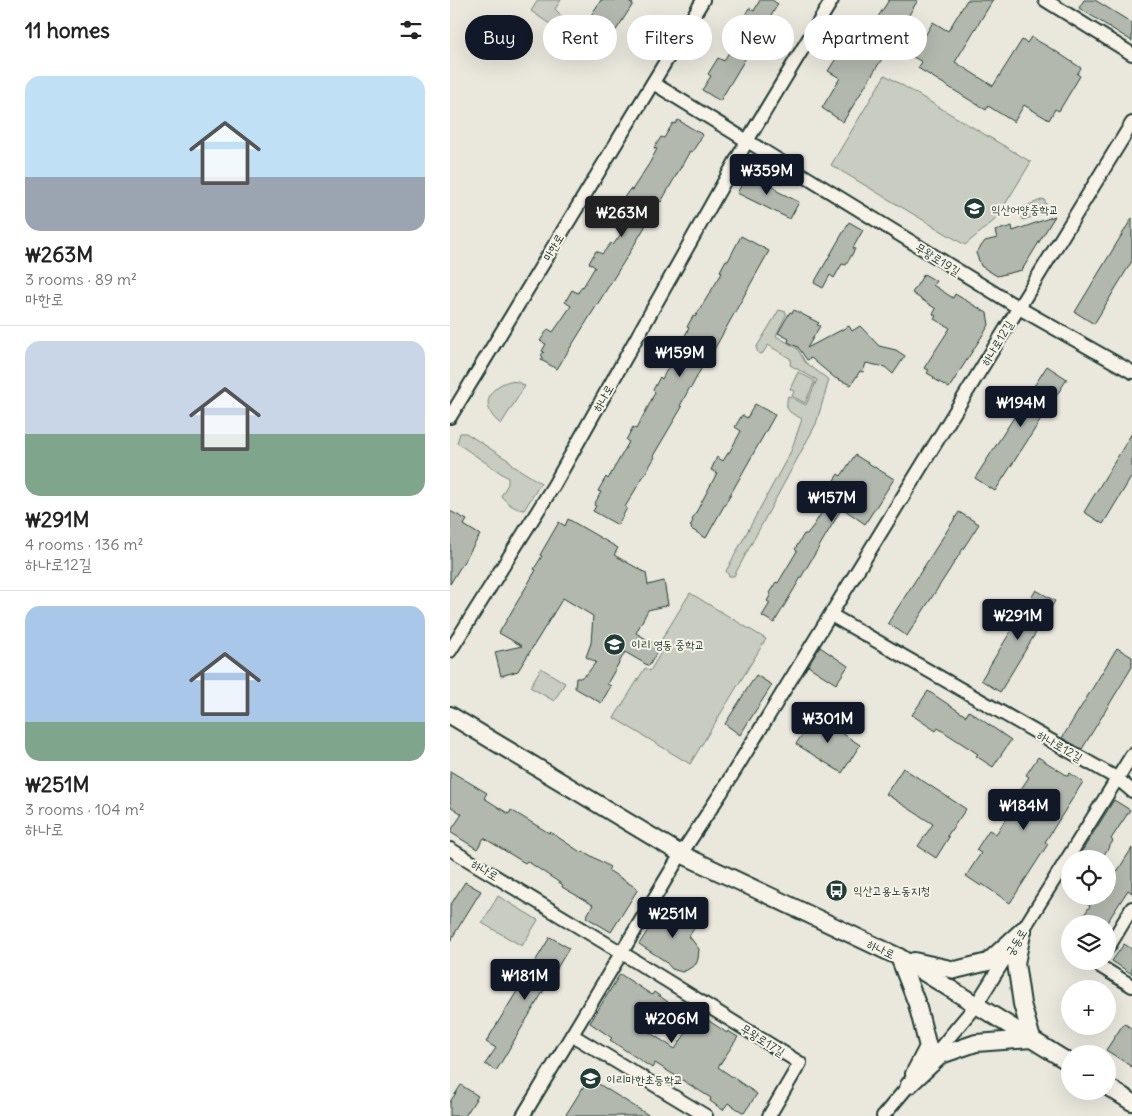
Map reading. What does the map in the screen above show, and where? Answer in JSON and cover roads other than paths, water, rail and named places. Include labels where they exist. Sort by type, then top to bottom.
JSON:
[{"type":"street","name":"마한로","points":[[450,417],[703,0]]},
{"type":"street","points":[[747,141],[832,0]]},
{"type":"street","points":[[1045,0],[1132,54]]},
{"type":"street","name":"무왕로19길","points":[[654,83],[1018,308],[1132,372]]},
{"type":"street","name":"하나로12길","points":[[681,854],[721,793],[1132,123]]},
{"type":"street","name":"하나로","points":[[450,651],[554,485],[747,141]]},
{"type":"street","name":"하나로12길","points":[[831,614],[1118,779],[1132,791]]},
{"type":"street","name":"하나로","points":[[450,715],[681,854],[899,957],[1061,1057]]},
{"type":"street","name":"궁동로","points":[[883,1116],[976,1005],[1132,755]]},
{"type":"street","name":"하나로","points":[[450,850],[622,952]]},
{"type":"street","points":[[523,1116],[681,854]]},
{"type":"street","points":[[1116,935],[1132,908]]},
{"type":"street","points":[[899,957],[956,970],[988,962],[1023,930]]},
{"type":"street","points":[[909,1085],[941,1055],[976,1043],[1032,1039],[1022,1004],[1016,963],[1023,930]]},
{"type":"street","name":"무왕로17길","points":[[622,952],[800,1063],[769,1116]]},
{"type":"street","points":[[899,957],[918,1004],[928,1047],[909,1085]]},
{"type":"street","points":[[1106,970],[1132,986]]},
{"type":"street","points":[[572,1036],[706,1116]]},
{"type":"street","points":[[1116,1092],[1132,1102]]},
{"type":"place","name":"익산어양중학교","points":[[975,209]]},
{"type":"place","name":"이리 영동 중학교","points":[[615,644]]},
{"type":"place","name":"익산고용노동지청","points":[[837,890]]},
{"type":"place","name":"이리마한초등학교","points":[[590,1079]]}]
